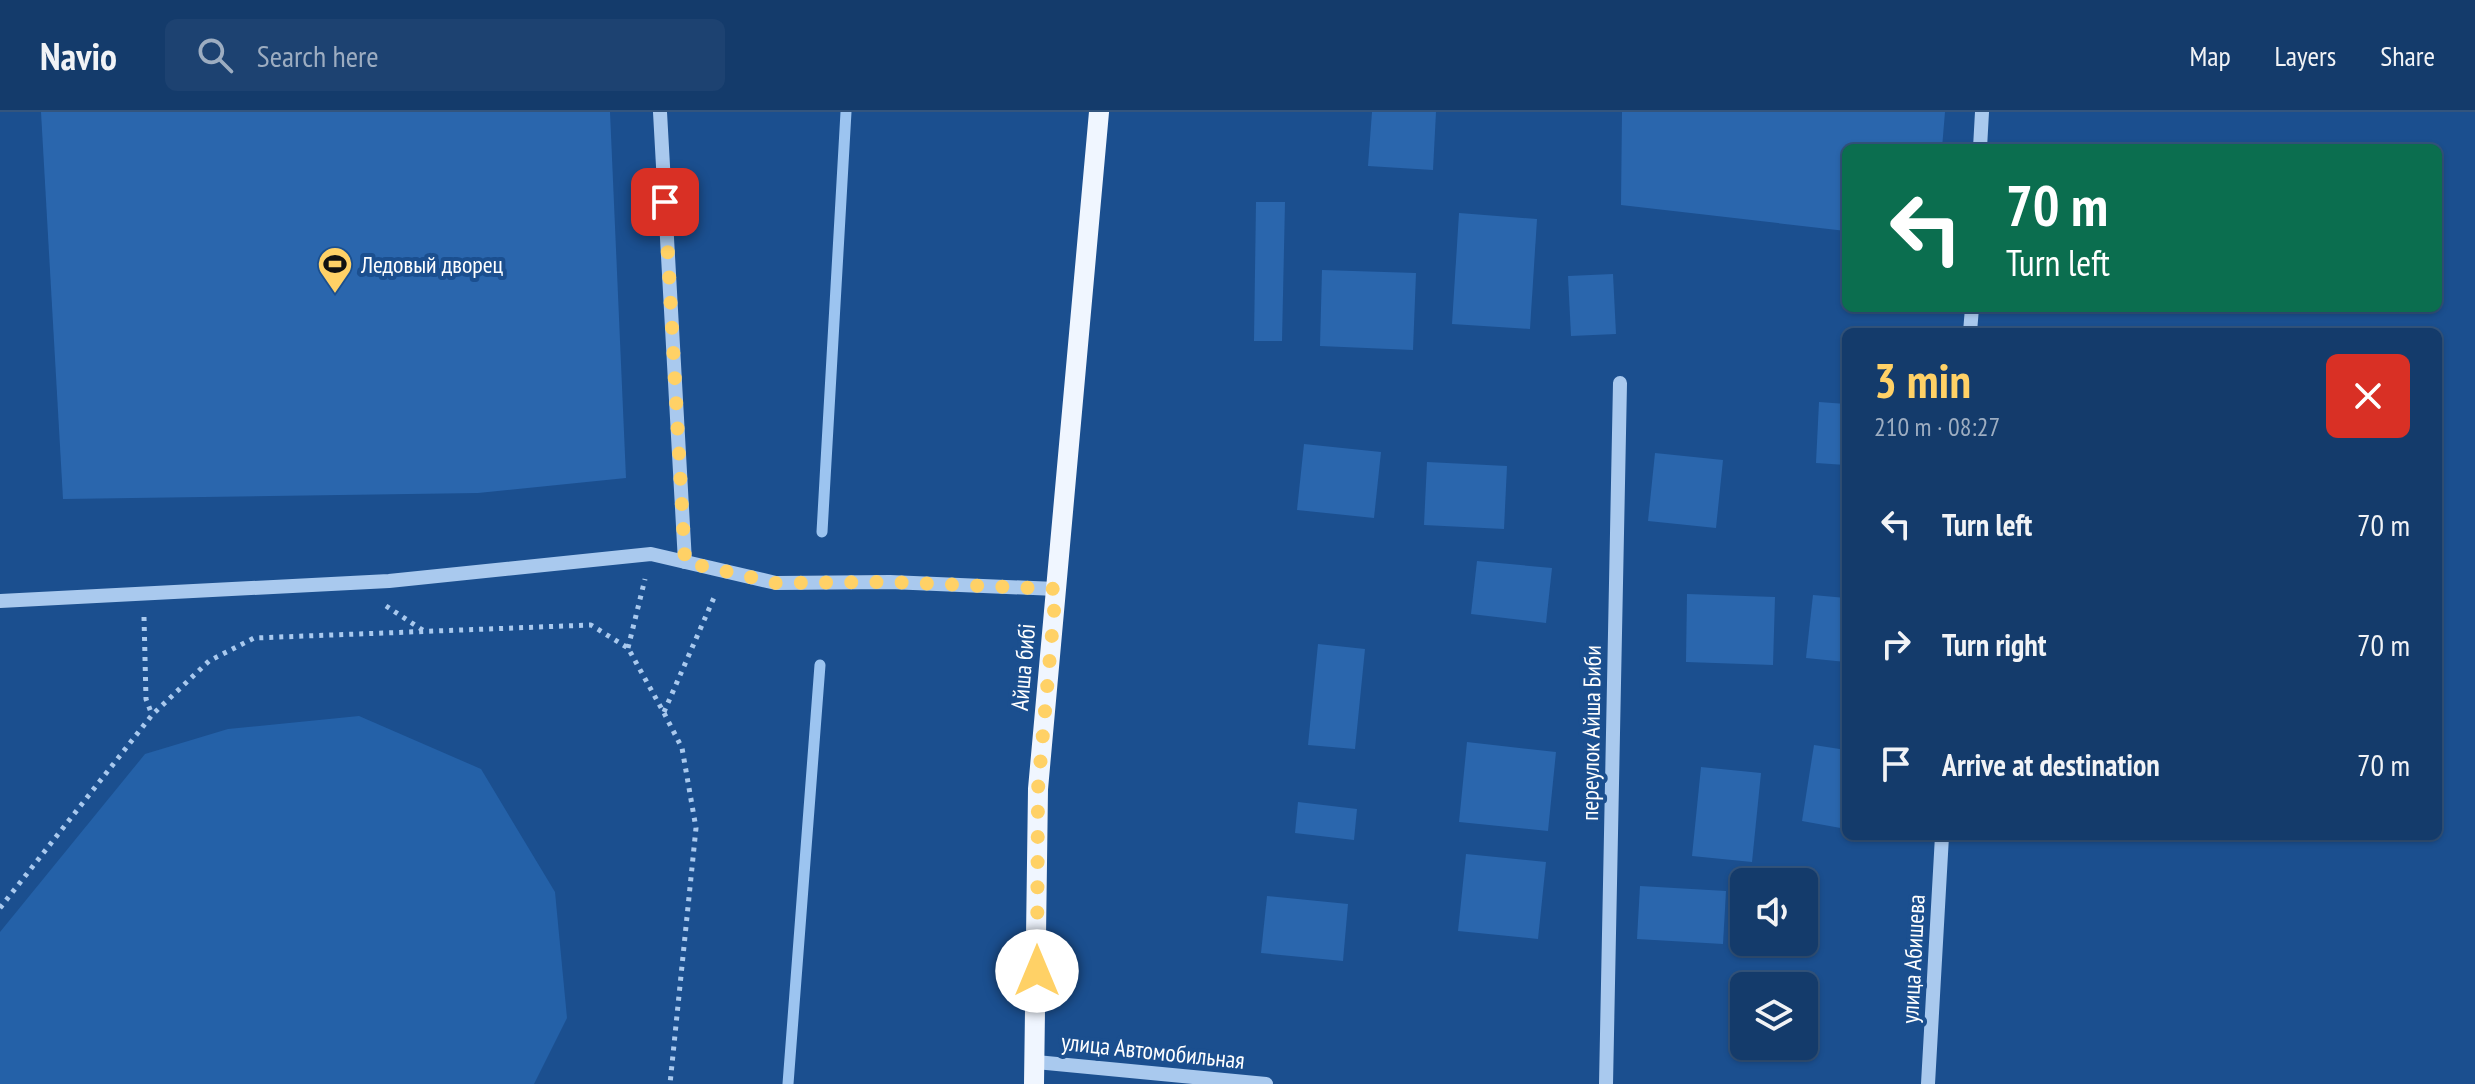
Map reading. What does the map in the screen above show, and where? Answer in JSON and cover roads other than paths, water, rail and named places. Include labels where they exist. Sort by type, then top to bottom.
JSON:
[{"type":"main road","name":"Айша бибі","points":[[1034,1084],[1038,789],[1099,112]]},
{"type":"street","points":[[660,112],[685,562]]},
{"type":"street","points":[[1980,144],[1982,112]]},
{"type":"street","name":"переулок Айша Биби","points":[[1606,1084],[1620,383]]},
{"type":"street","points":[[0,601],[389,581],[651,554],[776,583],[890,582],[1056,589]]},
{"type":"street","name":"улица Абишева","points":[[1928,1084],[1942,840]]},
{"type":"street","name":"улица Автомобильная","points":[[1036,1062],[1266,1084]]},
{"type":"waterway","points":[[822,532],[846,112]]},
{"type":"waterway","points":[[788,1084],[820,665]]},
{"type":"place","name":"Ледовый дворец","points":[[335,295]]}]
